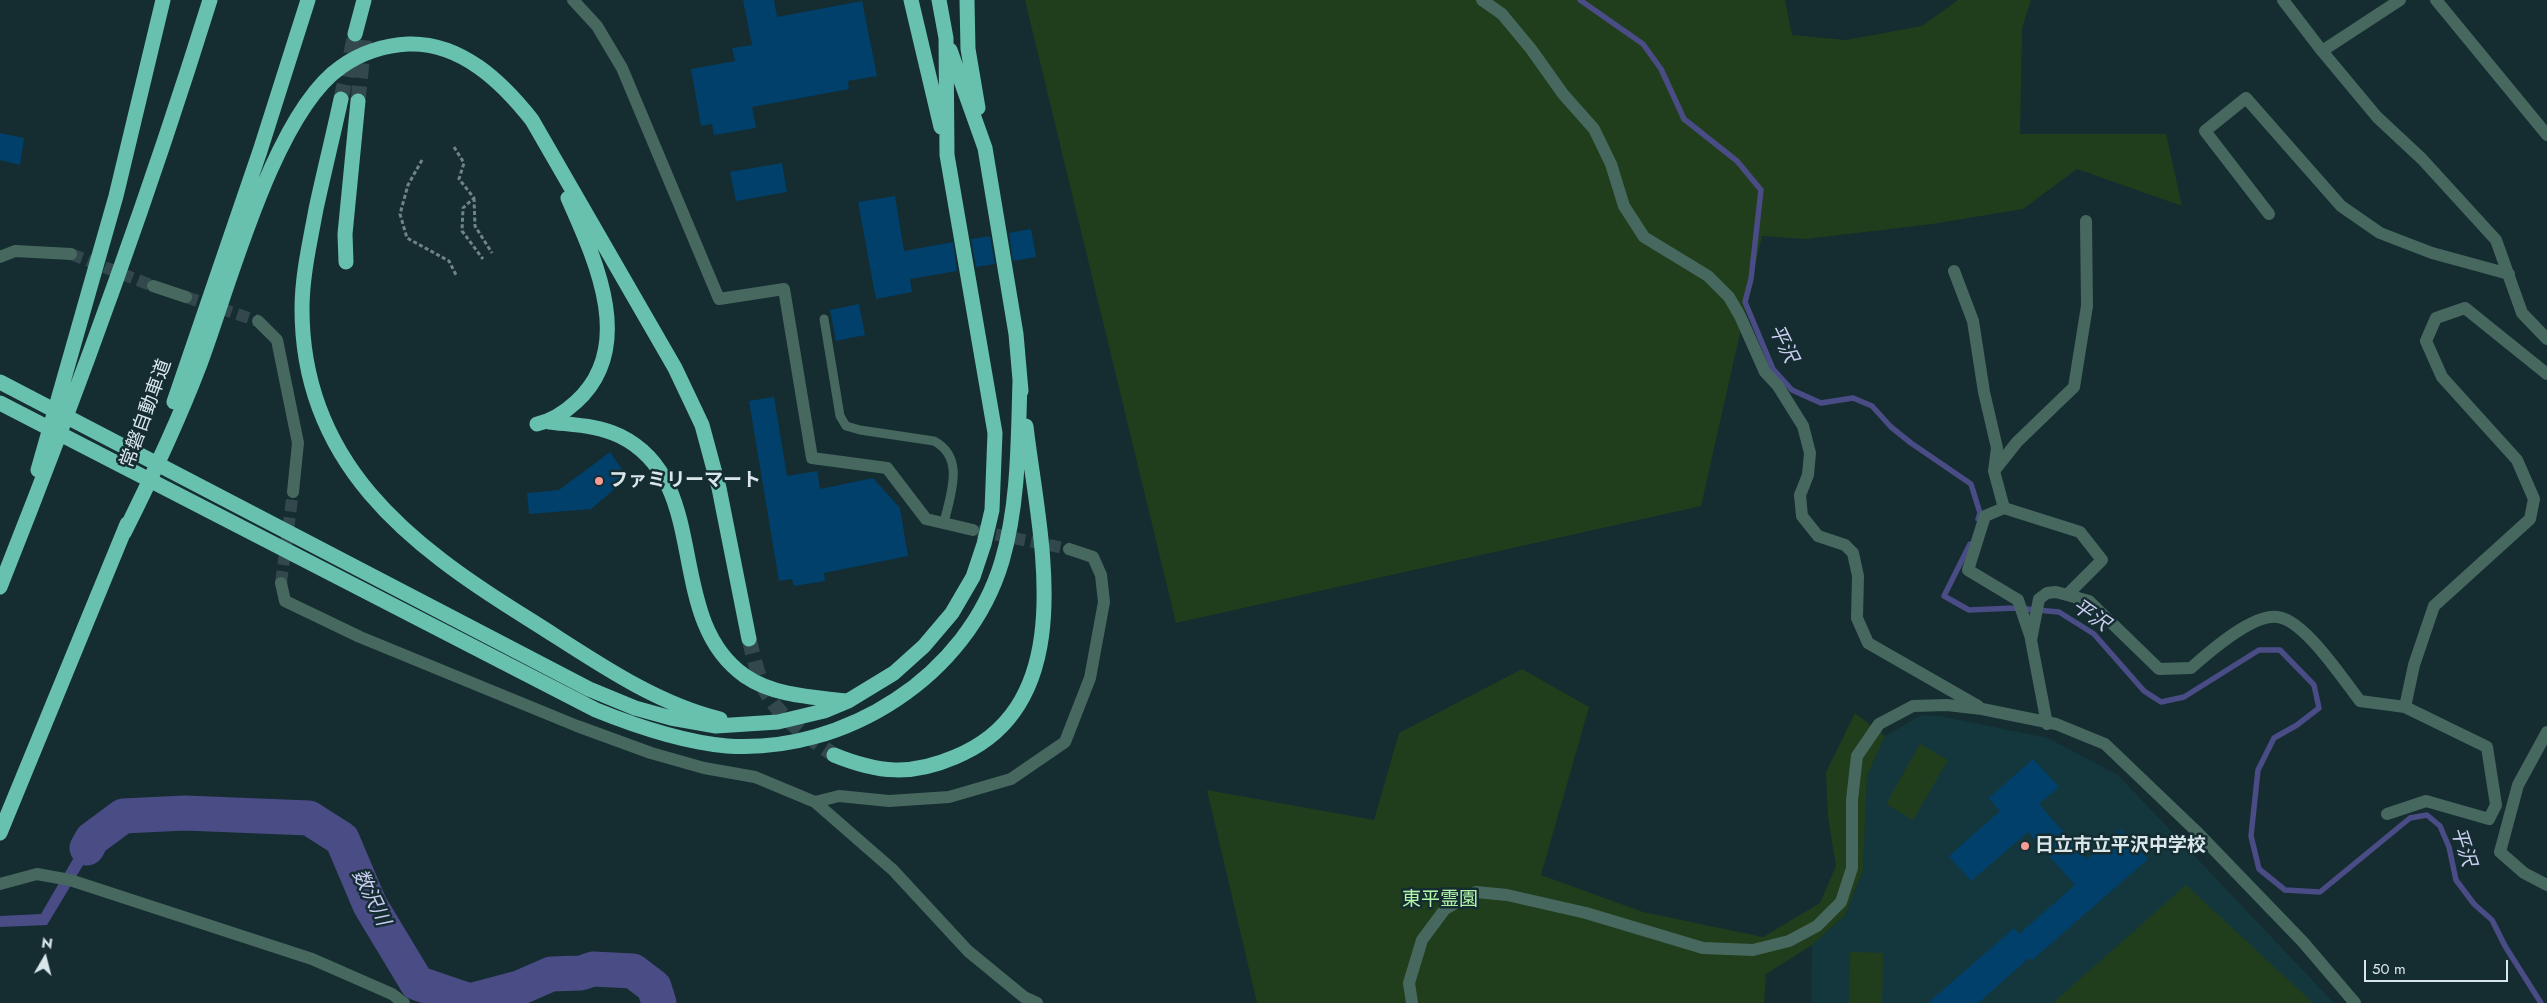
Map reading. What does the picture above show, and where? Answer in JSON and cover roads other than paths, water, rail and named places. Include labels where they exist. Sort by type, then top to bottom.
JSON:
[{"type":"highway","points":[[11,560],[116,196],[163,0]]},
{"type":"highway","points":[[0,587],[54,450],[127,253],[210,0]]},
{"type":"highway","name":"常磐自動車道","points":[[0,833],[103,586],[179,388],[220,271],[308,0]]},
{"type":"highway","points":[[360,34],[366,0]]},
{"type":"highway","points":[[0,382],[589,689],[635,708],[671,718],[716,726],[778,722],[824,710],[848,701],[894,673],[924,646],[952,613],[974,577],[992,510],[995,433],[947,155],[911,0]]},
{"type":"highway","points":[[939,0],[946,38],[986,148]]},
{"type":"highway","points":[[834,755],[859,765],[901,771],[925,768],[947,761],[966,753],[1000,727],[1014,712],[1035,676],[1042,634],[1044,586],[1038,514],[1020,381],[1016,334],[968,49],[967,0]]},
{"type":"highway","points":[[946,38],[947,155]]},
{"type":"highway","points":[[124,533],[163,455],[200,364],[254,214],[289,131],[304,105],[340,67],[377,49],[415,44],[435,48],[475,64],[510,93],[532,120],[675,368],[702,425],[719,488],[749,639]]},
{"type":"highway","points":[[341,99],[309,246],[302,307],[304,347],[314,396],[336,445],[349,468],[386,513],[411,537],[468,582],[646,690],[694,712],[745,724]]},
{"type":"highway","points":[[346,262],[345,234],[358,101]]},
{"type":"highway","points":[[562,173],[566,194],[591,251],[602,287],[608,327],[603,357],[588,391],[543,423],[590,426],[619,435],[642,449],[659,470],[674,496],[699,610],[710,635],[726,658],[745,676],[779,692],[848,701]]},
{"type":"highway","points":[[0,403],[596,710],[666,735],[712,743],[760,745],[789,742],[843,727],[892,704],[936,668],[959,643],[991,591],[1002,563],[1013,514],[1020,381]]},
{"type":"street","points":[[573,0],[597,26],[622,68],[719,299],[784,289],[812,458],[887,468],[926,519],[973,530]]},
{"type":"street","points":[[1482,0],[1502,14],[1532,49],[1563,94],[1594,129],[1611,164],[1624,206],[1644,237],[1708,276],[1729,297],[1740,316],[1765,372],[1778,386],[1803,426],[1810,452],[1808,474],[1800,495],[1802,516],[1818,536],[1845,545],[1853,553],[1858,576],[1857,618],[1868,642],[1982,709]]},
{"type":"street","points":[[2283,0],[2322,51],[2377,117],[2422,159],[2496,240],[2522,313],[2547,339]]},
{"type":"street","points":[[2322,51],[2400,0]]},
{"type":"street","points":[[2436,0],[2547,135]]},
{"type":"street","points":[[2269,214],[2206,131],[2246,98],[2341,206],[2380,233],[2432,253],[2509,274]]},
{"type":"street","points":[[1994,471],[2017,442],[2074,387],[2087,306],[2086,222]]},
{"type":"street","points":[[0,257],[16,251],[71,254]]},
{"type":"street","points":[[1954,271],[1973,321],[1984,392],[1997,448],[1994,471],[2004,508]]},
{"type":"street","points":[[153,286],[186,297]]},
{"type":"street","points":[[2405,707],[2414,665],[2434,606],[2530,519],[2534,499],[2517,460],[2442,377],[2426,341],[2436,318],[2465,308],[2547,374]]},
{"type":"street","points":[[258,321],[278,340],[298,443],[293,492]]},
{"type":"street","points":[[2047,724],[2031,640],[2029,618],[2018,600],[1968,570],[1985,516],[2004,508],[2080,532],[2102,560],[2069,593]]},
{"type":"street","points":[[815,802],[840,796],[890,802],[949,798],[1011,779],[1065,742],[1090,678],[1104,602],[1101,575],[1093,557],[1069,549]]},
{"type":"street","points":[[281,583],[285,602],[360,637],[458,675],[541,712],[651,753],[704,768],[755,777],[815,802],[894,870],[968,951],[1024,996],[1037,1003]]},
{"type":"street","points":[[2029,618],[2039,600],[2047,594],[2056,592],[2069,593],[2089,601],[2159,669],[2192,668],[2208,653],[2258,619],[2281,617],[2300,629],[2360,700],[2405,707],[2487,747],[2496,805],[2489,819],[2426,802],[2388,814]]},
{"type":"street","points":[[1412,1003],[1409,983],[1414,960],[1422,940],[1444,909],[1476,892],[1507,895],[1586,913],[1703,948],[1753,950],[1789,942],[1817,926],[1840,902],[1852,868],[1852,800],[1857,756],[1879,724],[1913,706],[1946,705],[1982,709],[2047,724],[2056,724],[2104,744],[2148,783],[2303,942],[2356,1003]]},
{"type":"street","points":[[2547,732],[2518,785],[2500,852],[2524,873],[2547,884]]},
{"type":"street","points":[[0,884],[37,874],[70,880],[312,959],[392,994],[404,1003]]},
{"type":"lane","points":[[824,319],[840,416],[846,426],[860,430],[934,441],[944,446],[951,455],[954,465],[944,524]]},
{"type":"water","points":[[120,811],[125,822],[97,842],[47,925],[0,927],[0,916],[41,914],[87,835]]},
{"type":"waterway","name":"平沢","points":[[1580,0],[1643,44],[1661,69],[1684,119],[1737,161],[1761,190],[1751,279],[1745,302],[1773,369],[1792,390],[1821,403],[1853,398],[1872,406],[1891,427],[1911,443],[1971,484],[1980,513],[1978,519]]},
{"type":"waterway","name":"平沢","points":[[1970,544],[1944,596],[1969,610],[2015,608],[2059,612],[2094,634],[2144,691],[2161,702],[2184,697],[2259,650],[2280,650],[2314,685],[2319,708],[2297,725],[2274,738],[2258,770],[2251,836],[2259,869],[2285,890],[2320,892],[2410,818],[2427,815],[2440,826],[2449,847],[2456,880],[2474,904],[2492,920],[2505,946],[2541,1003]]},
{"type":"waterway","name":"数沢川","points":[[87,848],[92,839],[123,816],[185,813],[309,818],[342,839],[370,905],[417,983],[470,1001],[519,988],[551,974],[581,973],[593,969],[633,971],[654,987],[659,1003]]},
{"type":"tunnel","points":[[358,101],[365,33]]},
{"type":"tunnel","points":[[341,99],[355,34]]},
{"type":"tunnel","points":[[71,254],[153,286]]},
{"type":"tunnel","points":[[186,297],[258,321]]},
{"type":"tunnel","points":[[281,583],[293,492]]},
{"type":"tunnel","points":[[978,531],[1069,549]]},
{"type":"tunnel","points":[[749,639],[762,683],[775,706],[798,729],[834,755]]},
{"type":"place","name":"ファミリーマート","points":[[599,481]]},
{"type":"place","name":"日立市立平沢中学校","points":[[2025,846]]},
{"type":"park label","name":"東平霊園","points":[[1440,900]]}]
